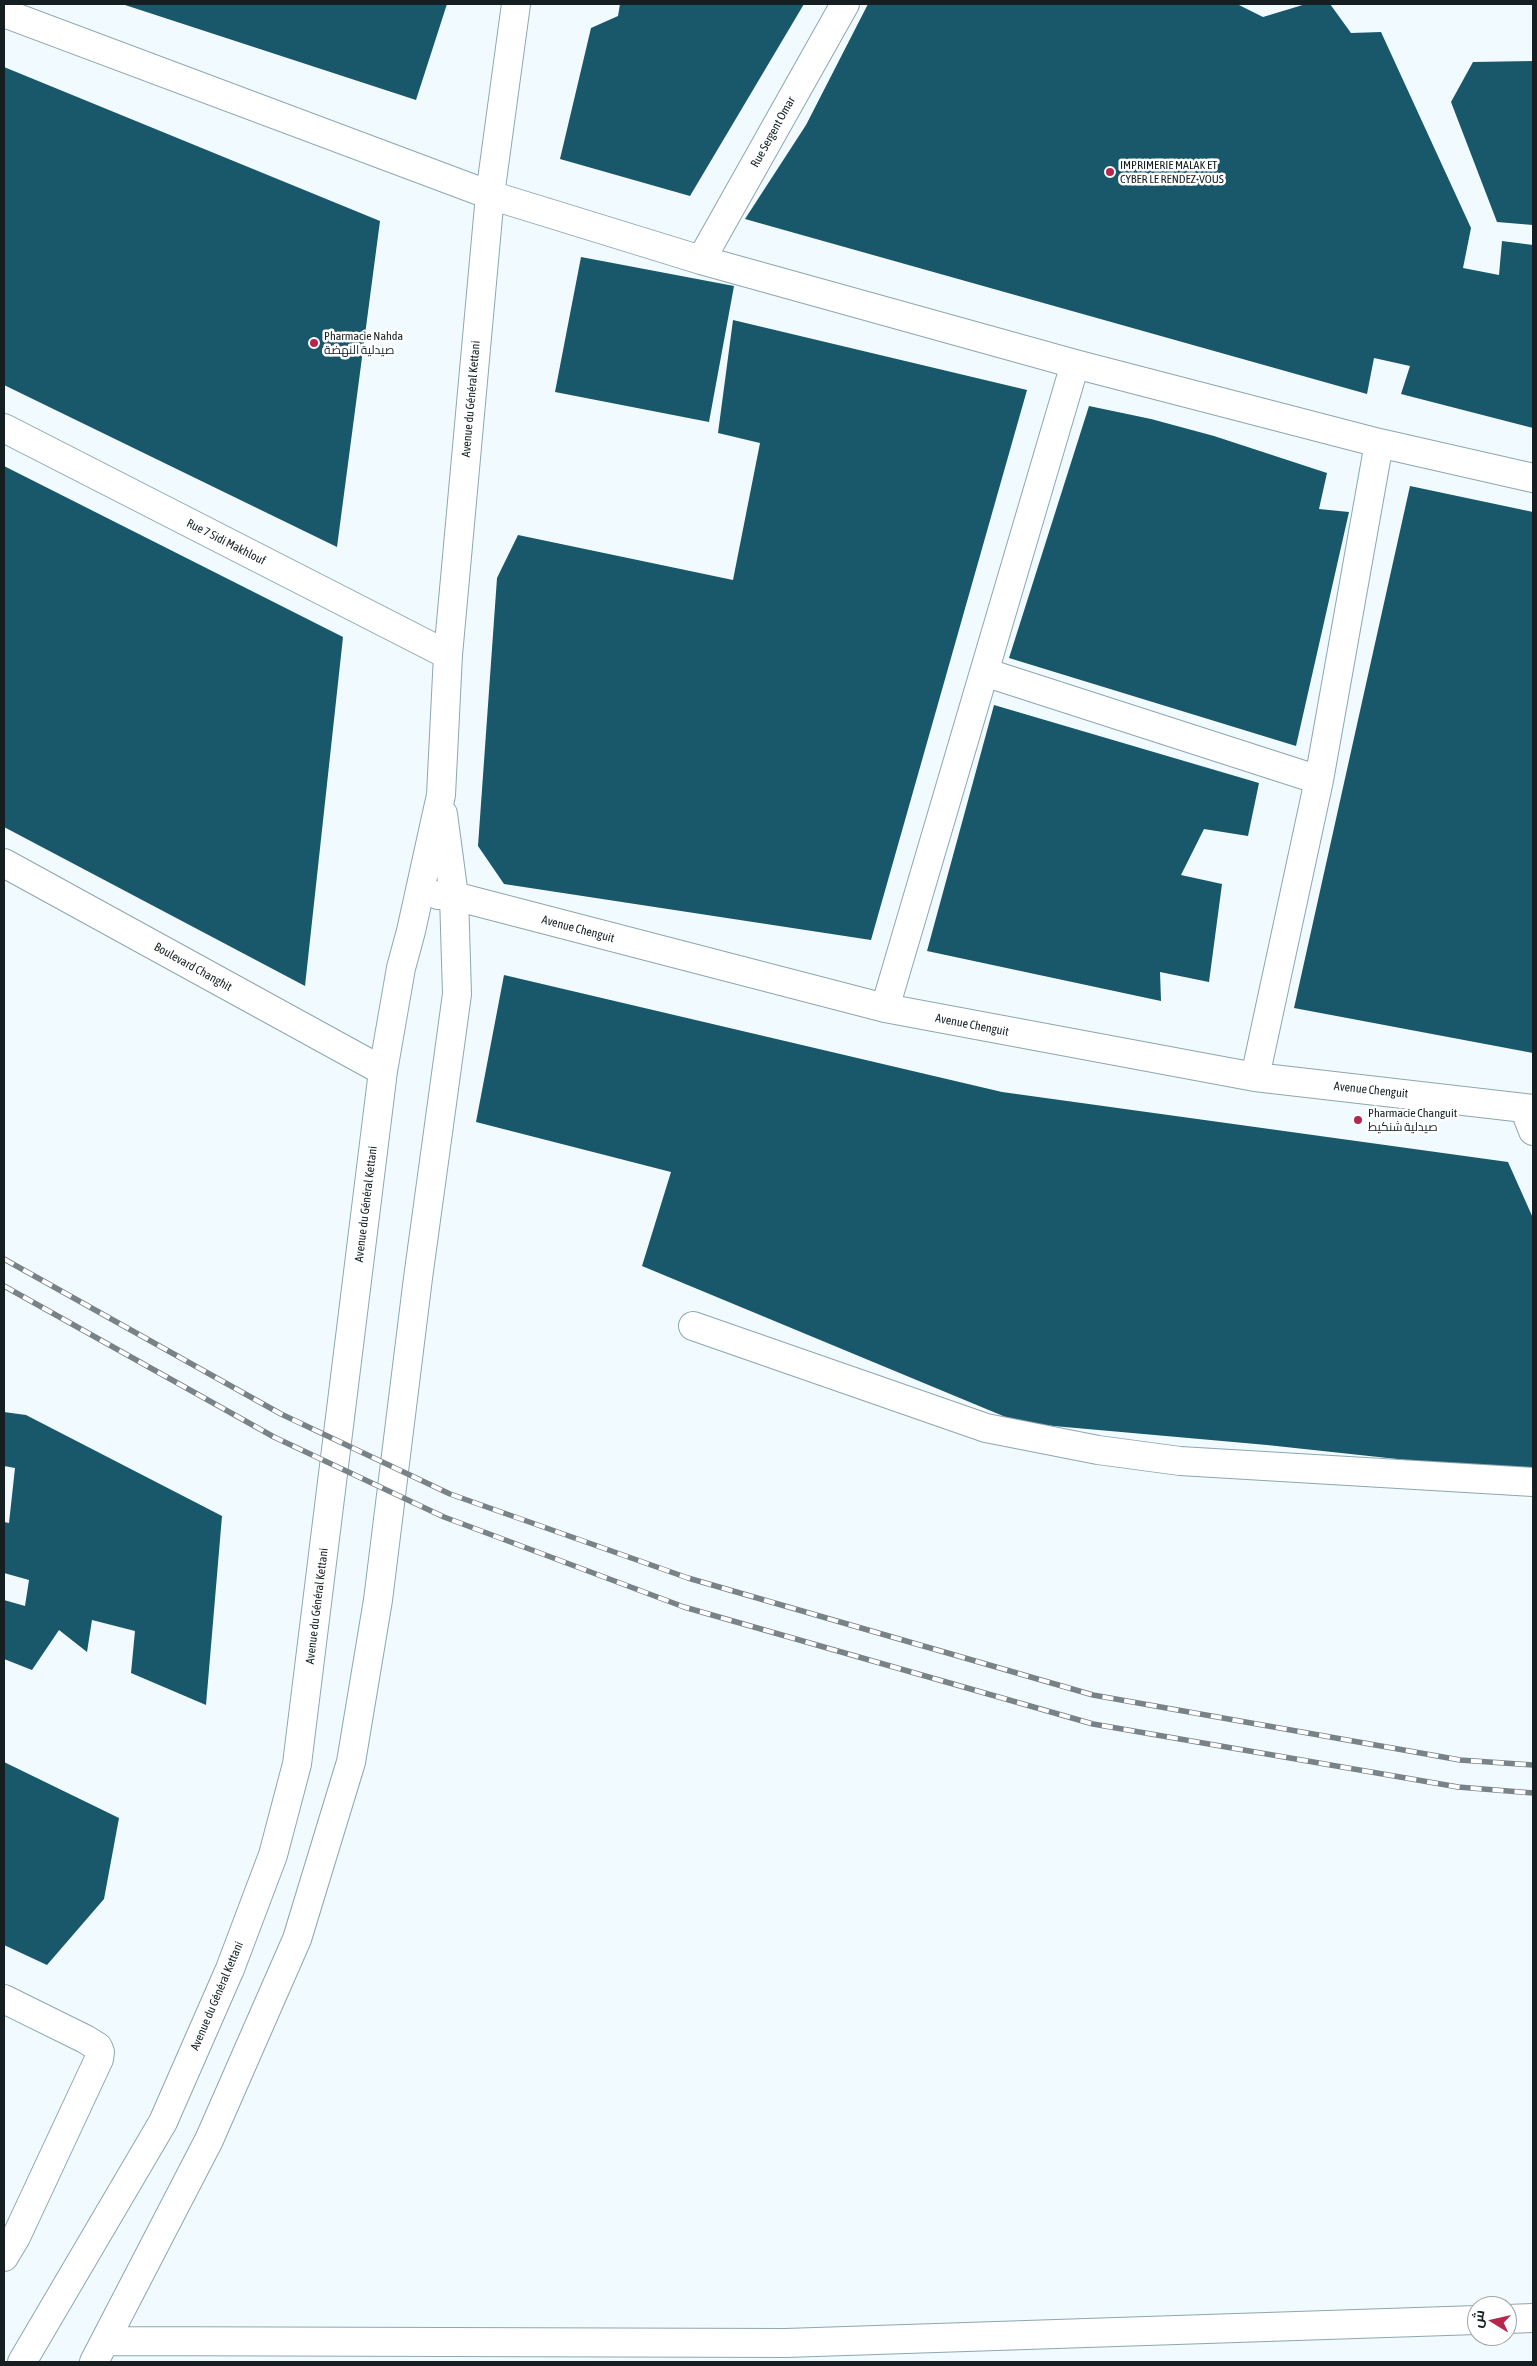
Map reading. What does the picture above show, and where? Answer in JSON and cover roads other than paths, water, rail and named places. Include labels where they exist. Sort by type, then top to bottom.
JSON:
[{"type":"street","name":"Avenue du Général Kettani","points":[[22,2362],[163,2122],[230,1969],[273,1855],[297,1764],[383,1071],[401,968],[441,795],[448,655],[490,195],[516,4]]},
{"type":"street","name":"Rue Sergent Omar","points":[[701,260],[845,4]]},
{"type":"street","points":[[4,13],[490,195],[701,260],[1075,364],[1378,443],[1533,478]]},
{"type":"street","points":[[885,1008],[1075,364]]},
{"type":"street","name":"Rue 7 Sidi Makhlouf","points":[[4,428],[448,655]]},
{"type":"street","points":[[1255,1077],[1319,780],[1378,443]]},
{"type":"street","points":[[984,672],[1319,780]]},
{"type":"street","name":"Avenue du Général Kettani","points":[[100,2352],[209,2140],[296,1939],[351,1762],[378,1600],[418,1278],[457,994],[454,896],[441,795]]},
{"type":"street","name":"Boulevard Changhit","points":[[4,863],[383,1071]]},
{"type":"street","name":"Avenue Chenguit","points":[[419,894],[454,896],[885,1008],[1255,1077],[1530,1116]]},
{"type":"street","points":[[693,1326],[986,1428],[1098,1450],[1189,1461],[1533,1482]]},
{"type":"street","points":[[4,1999],[85,2039],[98,2047],[100,2052],[99,2059],[16,2237],[4,2257]]},
{"type":"street","points":[[1517,2319],[1533,2318]]},
{"type":"street","points":[[100,2352],[786,2343],[1467,2320]]},
{"type":"railway","points":[[4,1259],[281,1414],[450,1494],[688,1578],[1093,1695],[1460,1760],[1533,1765]]},
{"type":"railway","points":[[4,1286],[274,1437],[444,1517],[684,1607],[1093,1724],[1458,1787],[1533,1793]]},
{"type":"place","name":"IMPRIMERIE MALAK ET CYBER LE RENDEZ-VOUS","points":[[1110,172]]},
{"type":"place","name":"Pharmacie Nahda صيدلية النهضة","points":[[314,343]]},
{"type":"place","name":"Pharmacie Changuit صيدلية شنكيط","points":[[1358,1120]]}]
